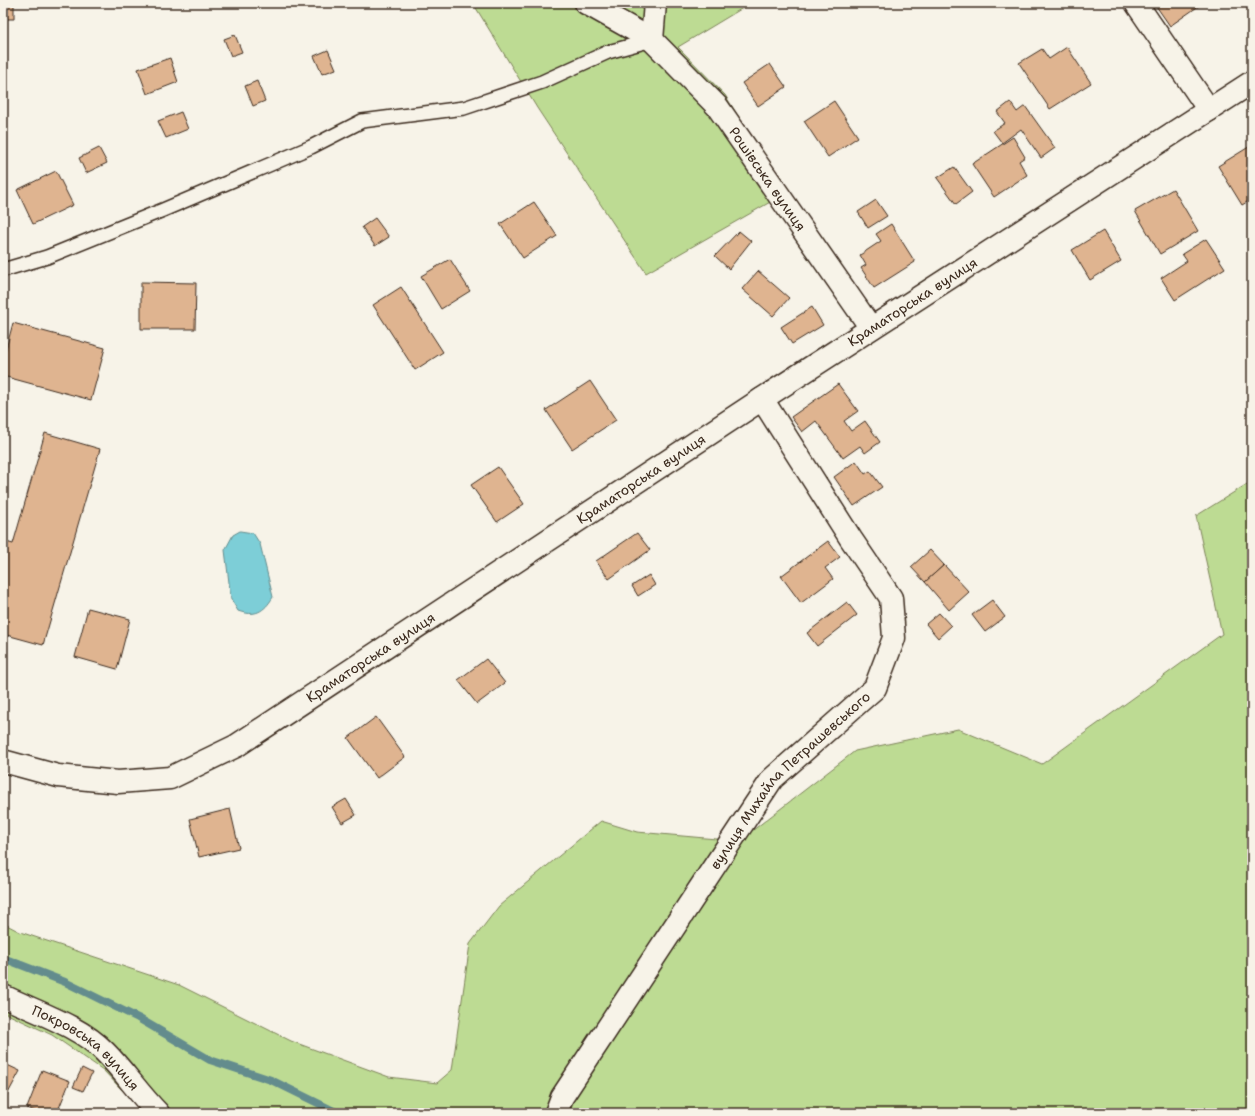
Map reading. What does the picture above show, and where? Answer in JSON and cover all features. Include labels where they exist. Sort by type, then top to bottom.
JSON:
[{"type":"street","name":"Рошівська вулиця","points":[[586,3],[652,40],[717,106],[871,328]]},
{"type":"street","points":[[652,40],[655,3]]},
{"type":"street","points":[[1136,3],[1209,110]]},
{"type":"street","name":"Краматорська вулиця","points":[[3,761],[58,776],[118,782],[170,778],[236,746],[762,399],[1252,82]]},
{"type":"street","name":"вулиця Михайла Петрашевського","points":[[556,1113],[562,1096],[772,779],[875,688],[894,638],[891,598],[851,539],[762,399]]},
{"type":"street","name":"Покровська вулиця","points":[[3,996],[83,1034],[105,1052],[137,1091],[158,1113]]},
{"type":"lane","points":[[3,270],[47,257],[163,210],[311,147],[362,121],[464,108],[542,82],[608,52],[652,40]]},
{"type":"green space","points":[[473,3],[751,3],[678,47],[725,95],[786,193],[646,273],[537,108]]},
{"type":"green space","points":[[1252,481],[1252,1113],[144,1113],[103,1070],[52,1035],[3,1012],[3,923],[20,932],[179,985],[291,1041],[389,1077],[437,1083],[452,1070],[470,944],[499,906],[601,821],[637,832],[739,841],[855,751],[958,729],[1042,764],[1222,634],[1196,516]]},
{"type":"water","points":[[240,531],[253,533],[260,544],[273,597],[262,610],[254,613],[244,613],[238,611],[231,599],[225,550],[233,535]]},
{"type":"building","points":[[14,3],[14,19],[3,19],[3,4]]},
{"type":"building","points":[[1154,3],[1203,3],[1170,26]]},
{"type":"building","points":[[235,35],[242,52],[231,56],[224,39]]},
{"type":"building","points":[[1067,47],[1091,83],[1050,109],[1019,63],[1042,49],[1049,59]]},
{"type":"building","points":[[328,50],[336,69],[322,74],[314,56]]},
{"type":"building","points":[[170,58],[178,82],[147,94],[138,69]]},
{"type":"building","points":[[770,64],[786,87],[758,106],[742,83]]},
{"type":"building","points":[[257,81],[265,101],[253,106],[245,86]]},
{"type":"building","points":[[834,101],[858,137],[828,157],[804,121]]},
{"type":"building","points":[[1010,102],[1017,112],[1025,106],[1055,148],[1041,158],[1021,129],[1002,143],[993,131],[1005,123],[997,112]]},
{"type":"building","points":[[181,112],[188,129],[166,138],[158,121]]},
{"type":"building","points":[[1013,137],[1025,157],[1019,161],[1027,175],[994,197],[972,164]]},
{"type":"building","points":[[1252,145],[1252,199],[1242,205],[1218,166]]},
{"type":"building","points":[[99,148],[107,163],[86,173],[79,158]]},
{"type":"building","points":[[954,167],[972,192],[956,204],[937,178]]},
{"type":"building","points":[[56,171],[73,205],[33,224],[17,190]]},
{"type":"building","points":[[1173,189],[1198,231],[1160,254],[1135,211]]},
{"type":"building","points":[[876,200],[887,216],[868,228],[858,212]]},
{"type":"building","points":[[534,202],[557,236],[523,258],[500,224]]},
{"type":"building","points":[[375,218],[389,237],[375,246],[362,227]]},
{"type":"building","points":[[891,224],[915,262],[874,288],[861,268],[866,265],[860,255],[881,241],[876,234]]},
{"type":"building","points":[[739,231],[751,241],[729,269],[715,256]]},
{"type":"building","points":[[1103,231],[1121,261],[1090,280],[1072,250]]},
{"type":"building","points":[[1206,239],[1225,268],[1175,300],[1161,278],[1187,261],[1182,254]]},
{"type":"building","points":[[450,259],[470,291],[441,309],[421,276]]},
{"type":"building","points":[[758,271],[789,298],[773,316],[742,289]]},
{"type":"building","points":[[141,282],[196,283],[195,329],[141,329]]},
{"type":"building","points":[[401,287],[443,352],[415,370],[373,305]]},
{"type":"building","points":[[812,307],[823,325],[792,344],[781,327]]},
{"type":"building","points":[[13,323],[105,348],[91,400],[3,376],[3,360]]},
{"type":"building","points":[[590,381],[616,420],[572,449],[546,410]]},
{"type":"building","points":[[838,384],[858,411],[844,421],[851,431],[865,421],[880,442],[865,453],[860,446],[843,458],[816,421],[802,432],[791,417]]},
{"type":"building","points":[[45,433],[100,449],[43,645],[3,634],[3,541],[13,544]]},
{"type":"building","points":[[856,461],[865,474],[870,471],[882,487],[854,506],[834,477]]},
{"type":"building","points":[[498,467],[524,504],[497,522],[471,485]]},
{"type":"building","points":[[637,533],[650,550],[609,579],[596,561]]},
{"type":"building","points":[[828,541],[840,557],[825,568],[833,579],[801,603],[781,576]]},
{"type":"building","points":[[930,550],[944,565],[925,582],[911,567]]},
{"type":"building","points":[[944,565],[969,592],[949,610],[925,582]]},
{"type":"building","points":[[649,575],[655,585],[638,596],[632,586]]},
{"type":"building","points":[[992,600],[1005,617],[985,632],[972,615]]},
{"type":"building","points":[[847,602],[857,615],[817,646],[807,633]]},
{"type":"building","points":[[88,608],[130,619],[117,669],[75,657]]},
{"type":"building","points":[[939,613],[951,626],[938,638],[926,624]]},
{"type":"building","points":[[486,659],[505,683],[477,704],[458,680]]},
{"type":"building","points":[[376,717],[405,757],[377,778],[348,738]]},
{"type":"building","points":[[346,799],[356,815],[342,823],[332,807]]},
{"type":"building","points":[[230,809],[239,848],[199,857],[190,819]]},
{"type":"building","points":[[3,1063],[20,1071],[6,1097],[3,1096]]},
{"type":"building","points":[[82,1068],[92,1073],[83,1091],[73,1087]]},
{"type":"building","points":[[42,1070],[70,1081],[57,1113],[41,1113],[27,1108]]},
{"type":"waterway","points":[[3,958],[65,982],[138,1018],[210,1060],[271,1080],[338,1113]]}]
